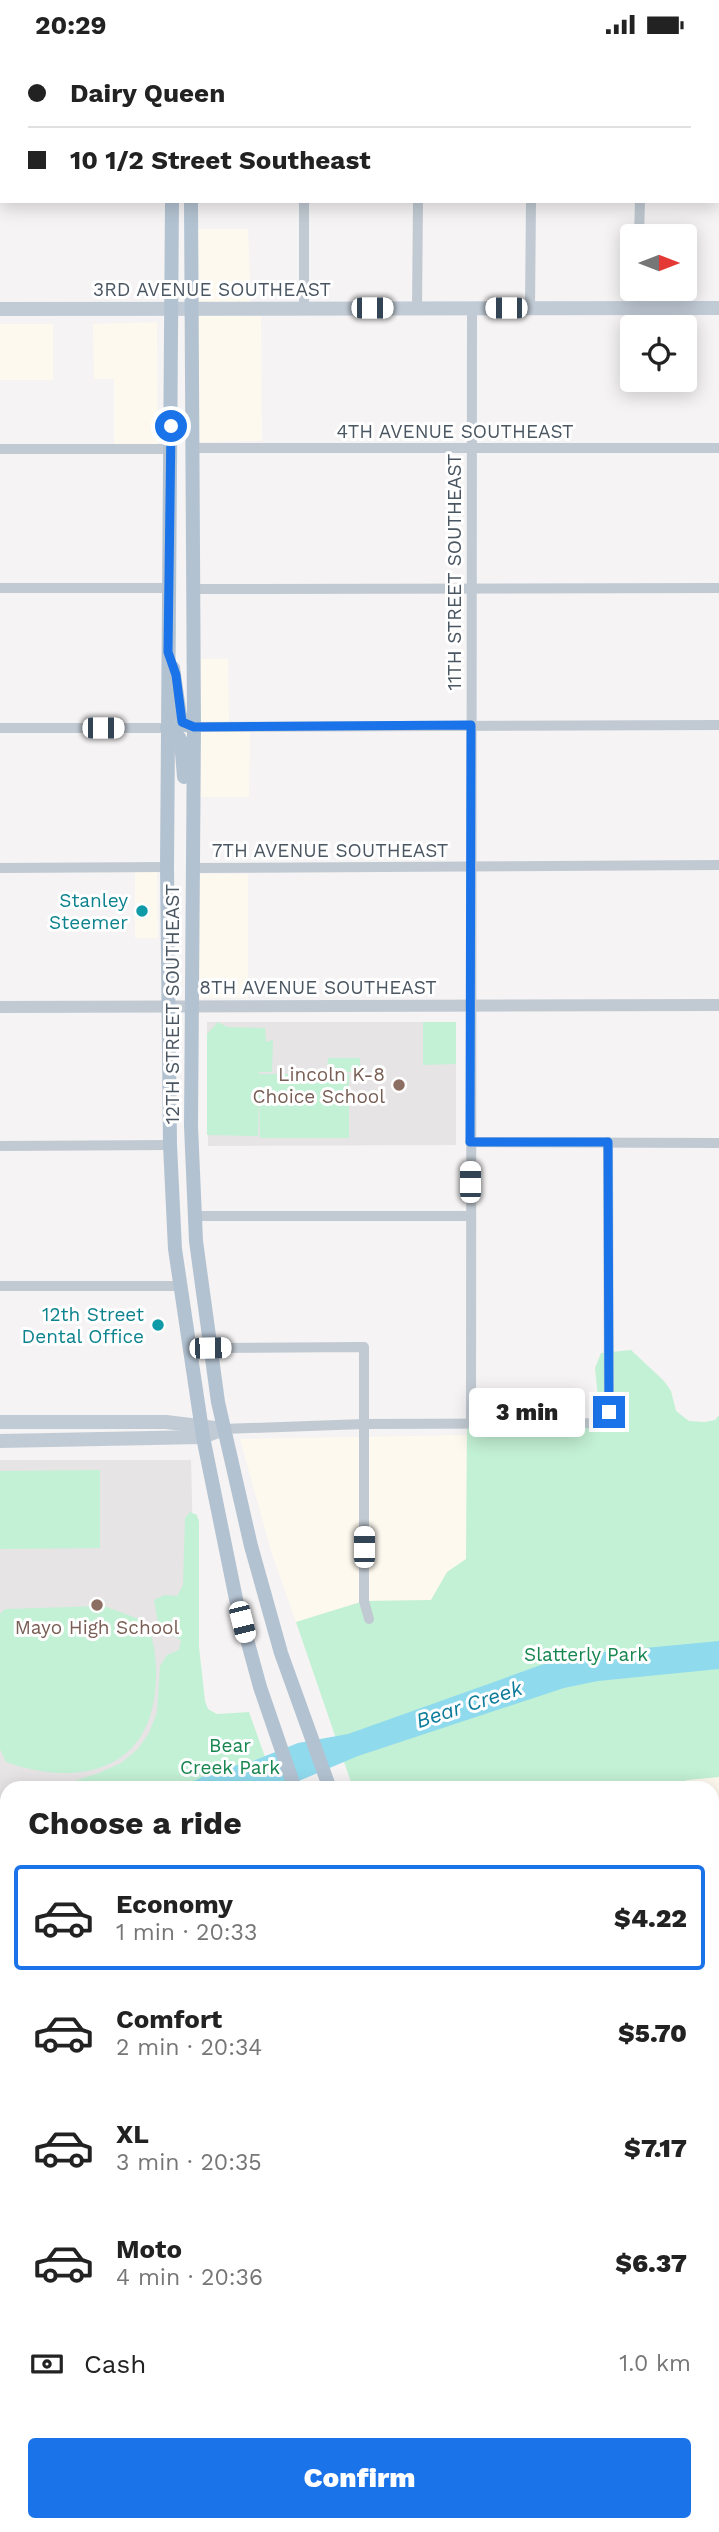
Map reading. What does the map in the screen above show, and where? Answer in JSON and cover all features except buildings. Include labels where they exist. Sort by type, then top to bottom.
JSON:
[{"type":"main road","name":"12TH STREET SOUTHEAST","points":[[172,203],[167,867],[171,1007],[170,1146],[179,1286],[202,1430],[236,1599],[275,1733],[292,1781]]},
{"type":"main road","name":"12TH STREET SOUTHEAST","points":[[191,203],[194,727],[191,1006],[194,1216],[223,1429],[274,1630],[327,1781]]},
{"type":"main road","name":"3RD AVENUE SOUTHEAST","points":[[0,309],[719,308]]},
{"type":"main road","points":[[168,652],[176,675],[180,716],[186,725],[194,727]]},
{"type":"main road","points":[[167,728],[174,729],[181,741],[186,792],[193,804]]},
{"type":"main road","points":[[0,1422],[202,1430]]},
{"type":"main road","points":[[0,1441],[223,1429]]},
{"type":"street","points":[[304,203],[304,308]]},
{"type":"street","points":[[417,308],[418,203]]},
{"type":"street","points":[[530,308],[531,203]]},
{"type":"street","points":[[639,224],[640,203]]},
{"type":"street","points":[[638,301],[638,308]]},
{"type":"street","name":"11TH STREET SOUTHEAST","points":[[471,1423],[472,308]]},
{"type":"street","name":"4TH AVENUE SOUTHEAST","points":[[191,448],[719,448]]},
{"type":"street","points":[[0,449],[171,449]]},
{"type":"street","points":[[0,588],[169,588]]},
{"type":"street","points":[[192,589],[719,588]]},
{"type":"street","points":[[194,727],[719,725]]},
{"type":"street","points":[[0,728],[167,728]]},
{"type":"street","name":"7TH AVENUE SOUTHEAST","points":[[192,868],[719,865]]},
{"type":"street","points":[[0,868],[167,867]]},
{"type":"street","name":"8TH AVENUE SOUTHEAST","points":[[0,1007],[719,1005]]},
{"type":"street","points":[[470,1142],[719,1143]]},
{"type":"street","points":[[223,1429],[364,1424],[609,1423],[608,1142]]},
{"type":"street","points":[[0,1146],[170,1146]]},
{"type":"street","points":[[194,1216],[470,1216]]},
{"type":"street","points":[[0,1286],[179,1286]]},
{"type":"street","points":[[210,1348],[364,1347],[364,1601],[369,1619]]},
{"type":"shaded area","points":[[198,229],[248,229],[251,303],[199,303]]},
{"type":"shaded area","points":[[197,315],[261,315],[262,441],[198,442]]},
{"type":"shaded area","points":[[157,322],[158,449],[114,449],[114,379],[94,379],[93,324]]},
{"type":"shaded area","points":[[0,324],[53,324],[53,380],[0,380]]},
{"type":"shaded area","points":[[199,659],[228,659],[229,726],[250,727],[249,797],[197,797]]},
{"type":"shaded area","points":[[135,868],[157,868],[158,938],[135,938]]},
{"type":"shaded area","points":[[197,874],[248,874],[248,998],[197,998]]},
{"type":"shaded area","points":[[207,1022],[456,1022],[456,1145],[208,1146]]},
{"type":"shaded area","points":[[467,1435],[466,1559],[431,1600],[364,1601],[296,1622],[272,1554],[240,1439]]},
{"type":"shaded area","name":"Mayo High School","points":[[0,1460],[191,1460],[198,1749],[151,1781],[0,1781]]},
{"type":"shaded area","points":[[719,1758],[719,1781],[655,1781]]},
{"type":"green space","points":[[218,1022],[227,1027],[265,1028],[266,1042],[273,1040],[272,1072],[259,1074],[349,1074],[349,1138],[260,1138],[259,1089],[258,1136],[207,1135],[207,1034]]},
{"type":"green space","points":[[423,1022],[456,1022],[456,1064],[423,1065]]},
{"type":"green space","points":[[328,1058],[360,1058],[360,1068],[356,1072],[327,1072]]},
{"type":"green space","name":"Slatterly Park","points":[[631,1350],[664,1381],[671,1391],[676,1411],[689,1421],[715,1420],[719,1415],[719,1777],[685,1781],[351,1781],[296,1622],[364,1601],[431,1600],[447,1572],[466,1559],[467,1423],[593,1424],[600,1417],[595,1368],[601,1353]]},
{"type":"green space","points":[[100,1470],[100,1548],[0,1549],[0,1471]]},
{"type":"green space","name":"Bear Creek Park","points":[[190,1512],[197,1515],[199,1522],[199,1647],[205,1701],[208,1709],[217,1714],[249,1712],[274,1781],[74,1781],[121,1763],[138,1749],[149,1733],[157,1712],[160,1666],[167,1655],[179,1650],[181,1640],[159,1628],[154,1600],[164,1595],[177,1596],[183,1585],[185,1518]]},
{"type":"green space","points":[[104,1606],[147,1622],[152,1639],[156,1665],[155,1692],[149,1720],[137,1741],[122,1757],[103,1767],[81,1772],[57,1773],[6,1762],[0,1749],[0,1614],[5,1609]]},
{"type":"water","name":"Bear Creek","points":[[719,1641],[719,1669],[598,1681],[564,1688],[358,1756],[299,1781],[194,1781],[216,1770],[250,1762],[298,1743],[348,1734],[558,1659],[581,1654]]},
{"type":"place","name":"Stanley Steemer","points":[[142,911]]},
{"type":"place","name":"Lincoln K-8 Choice School","points":[[399,1085]]},
{"type":"place","name":"12th Street Dental Office","points":[[158,1325]]},
{"type":"place","name":"Mayo High School","points":[[97,1605]]},
{"type":"route","points":[[171,426],[168,652],[176,675],[178,710],[182,722],[194,727],[471,725],[470,1142],[608,1142],[609,1412]]}]
